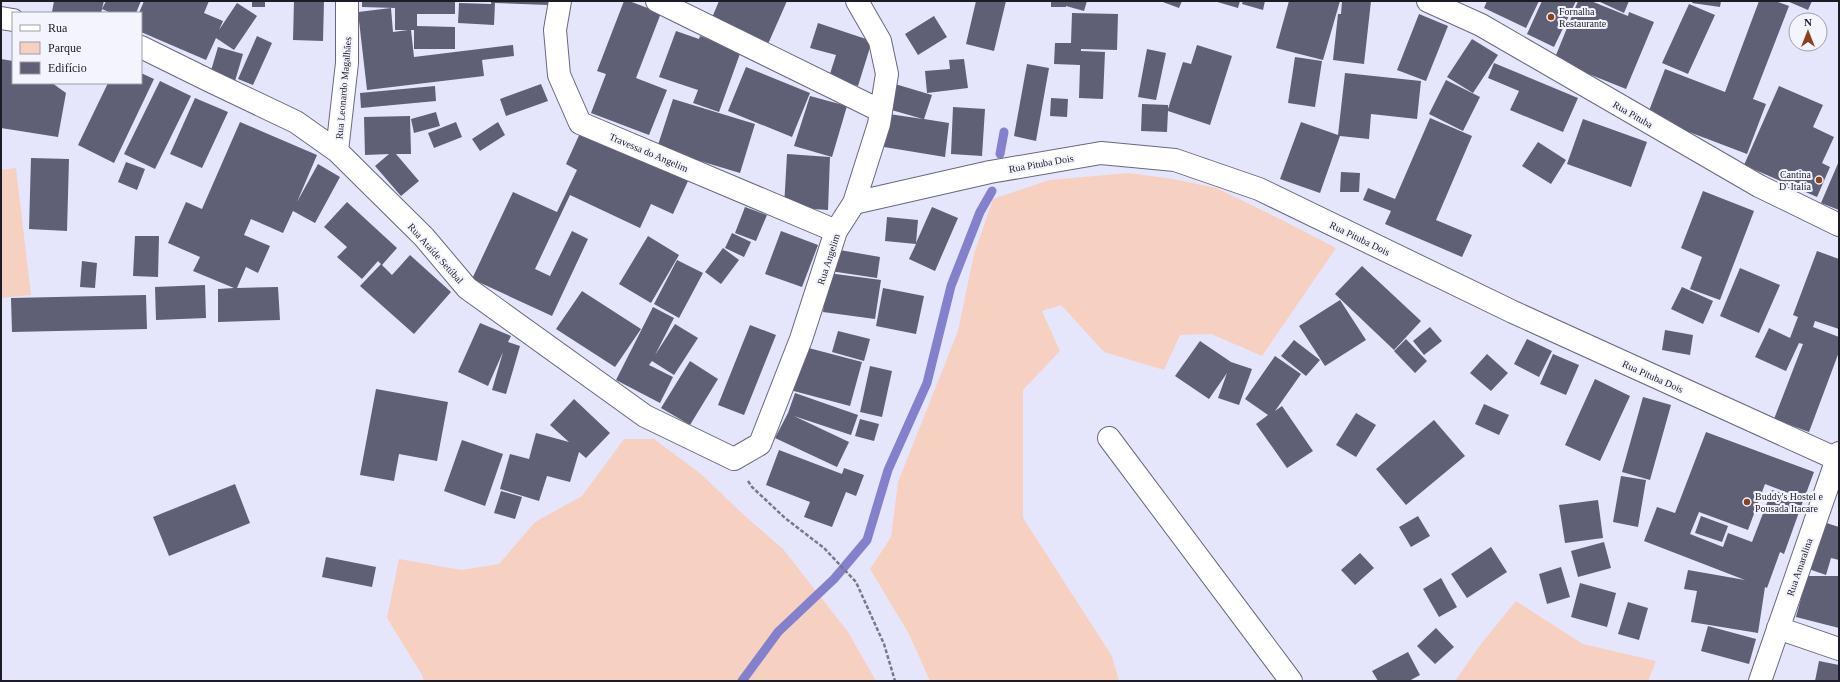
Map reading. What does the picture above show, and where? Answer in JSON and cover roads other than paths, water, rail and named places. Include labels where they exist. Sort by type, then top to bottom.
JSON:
[{"type":"street","name":"Rua Leonardo Magalhães","points":[[337,151],[347,63],[347,1]]},
{"type":"street","name":"Travessa do Angelim","points":[[560,1],[554,30],[559,75],[580,123],[836,231]]},
{"type":"street","points":[[657,1],[881,111]]},
{"type":"street","name":"Rua Angelim","points":[[734,459],[760,444],[801,339],[836,231],[854,203],[880,124],[887,74],[880,42],[857,1]]},
{"type":"street","name":"Rua Pituba","points":[[1428,1],[1481,25],[1758,186],[1839,225]]},
{"type":"street","points":[[1,18],[12,20]]},
{"type":"street","name":"Rua Ataíde Setúbal","points":[[142,47],[296,122],[337,151],[424,237],[468,288],[645,416],[734,459]]},
{"type":"street","name":"Rua Pituba Dois","points":[[854,203],[990,172],[1101,153],[1175,160],[1259,189],[1513,312],[1838,457]]},
{"type":"street","points":[[1109,438],[1291,681]]},
{"type":"street","name":"Rua Amaralina","points":[[1760,681],[1838,457]]},
{"type":"street","points":[[1778,628],[1839,650]]},
{"type":"waterway","points":[[1000,154],[1004,132]]},
{"type":"waterway","points":[[742,681],[778,632],[834,579],[867,540],[888,470],[927,383],[951,286],[980,212],[992,191]]},
{"type":"place","name":"Fornalha Restaurante","points":[[1551,17]]},
{"type":"place","name":"Cantina D' Italia","points":[[1819,180]]},
{"type":"place","name":"Buddy's Hostel e Pousada Itacare","points":[[1747,502]]}]
